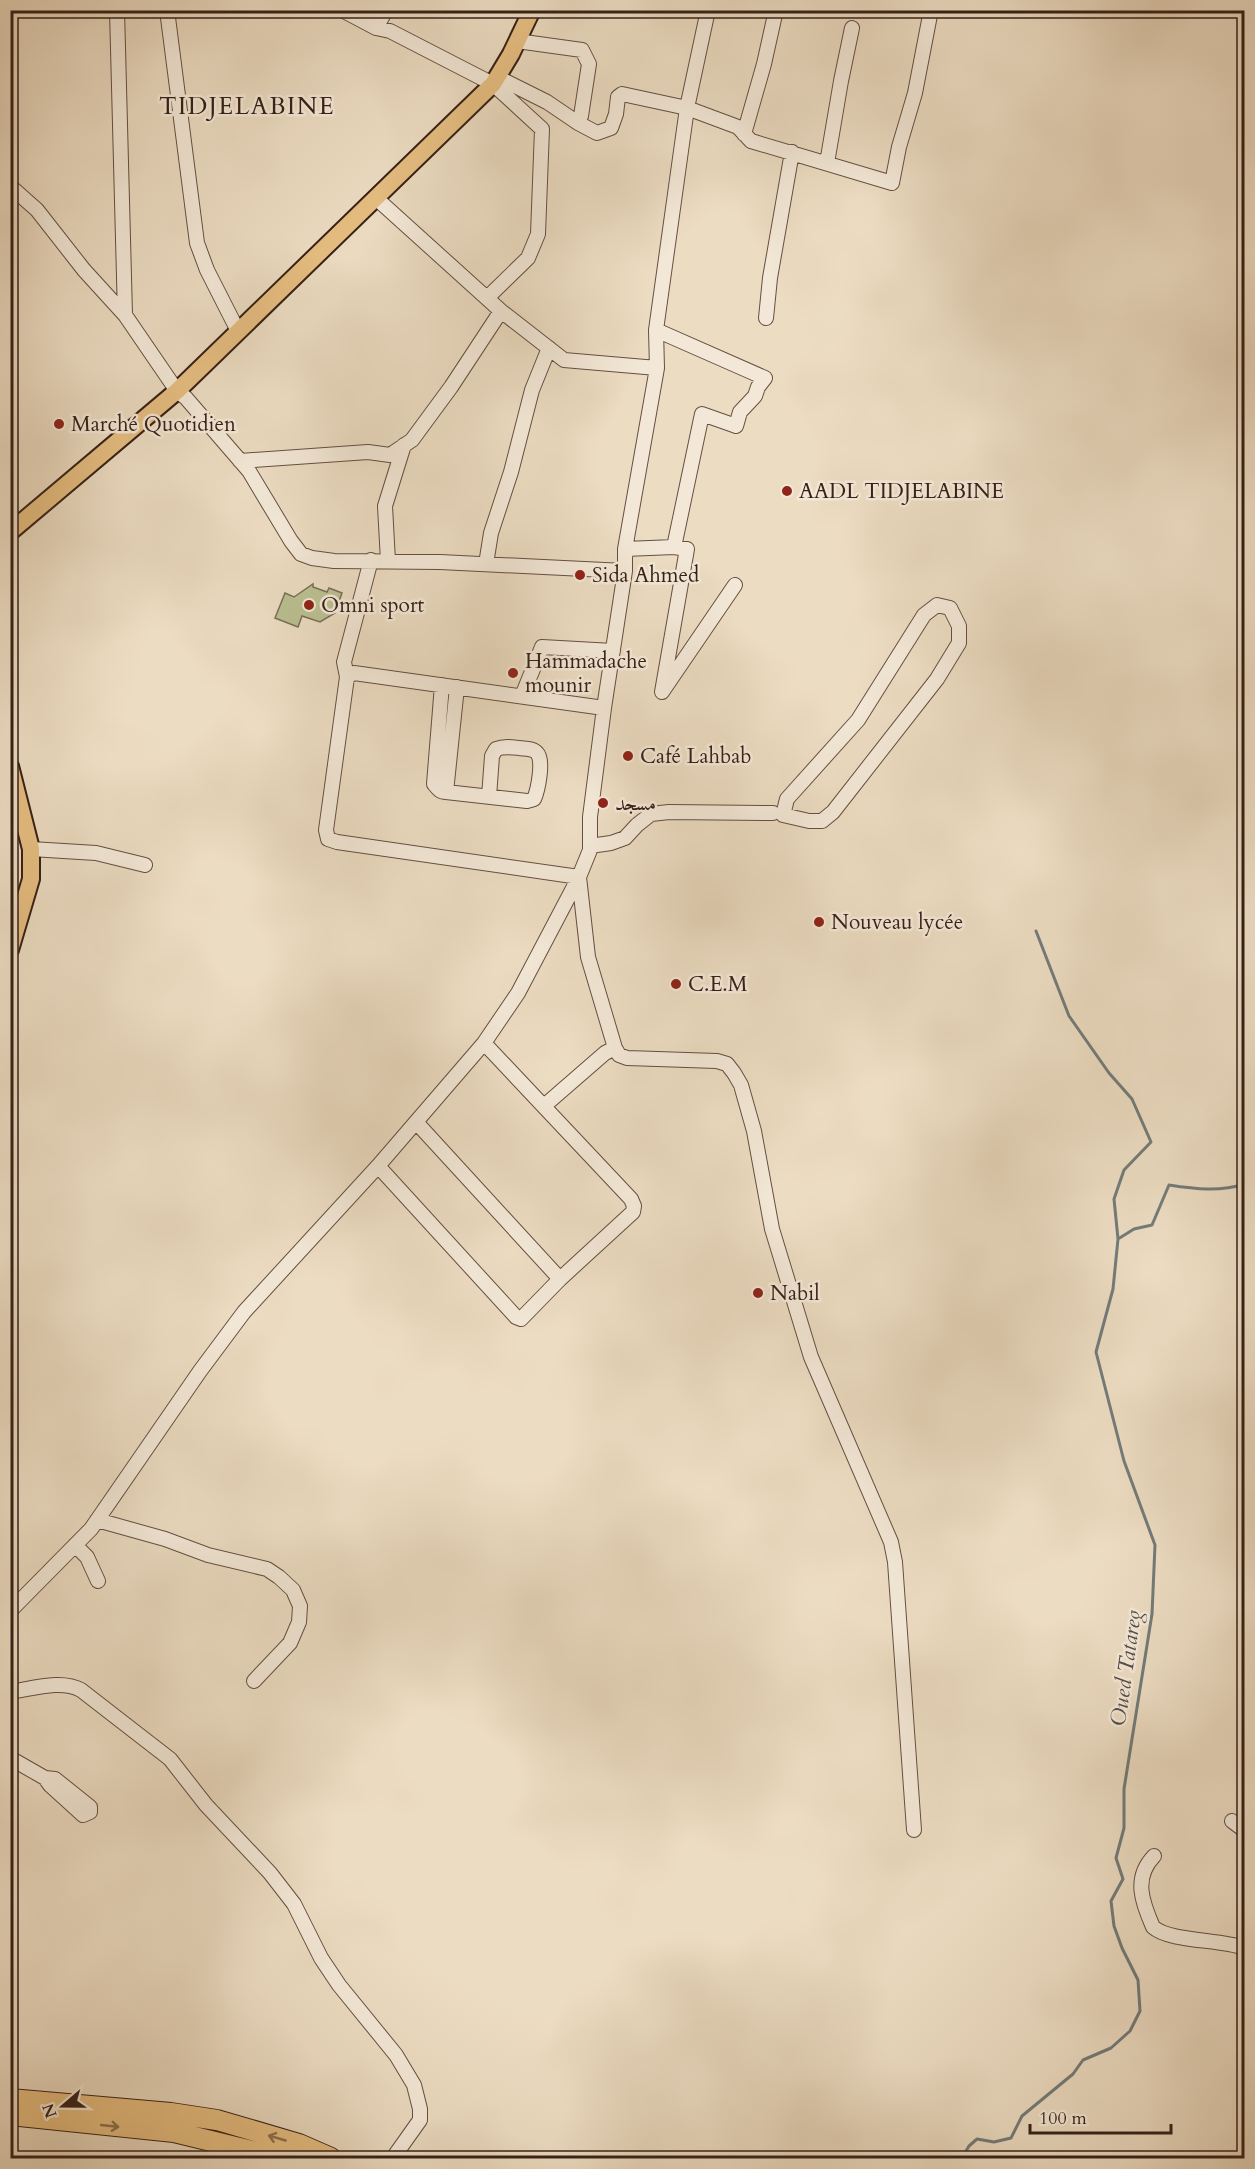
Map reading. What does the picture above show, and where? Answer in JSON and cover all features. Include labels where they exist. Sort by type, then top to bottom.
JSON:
[{"type":"highway","points":[[10,2099],[217,2120],[299,2144],[331,2158]]},
{"type":"highway","points":[[10,2115],[174,2133],[281,2158]]},
{"type":"main road","points":[[10,532],[42,497],[177,391],[377,199],[495,80],[532,10]]},
{"type":"main road","points":[[10,766],[31,849],[31,879],[10,950]]},
{"type":"street","points":[[117,10],[125,315]]},
{"type":"street","points":[[167,10],[197,243],[207,270],[238,331]]},
{"type":"street","points":[[342,10],[376,28],[390,31],[547,102],[597,133],[611,128],[618,97],[622,94],[687,108],[738,127],[751,141],[891,183],[915,93],[931,10]]},
{"type":"street","points":[[376,28],[386,10]]},
{"type":"street","points":[[744,134],[764,64],[776,10]]},
{"type":"street","points":[[10,1611],[98,1520],[115,1492],[244,1312],[378,1166],[484,1043],[518,993],[579,877],[590,850],[590,817],[625,571],[625,549],[657,368],[656,330],[687,108],[705,11]]},
{"type":"street","points":[[827,163],[852,28]]},
{"type":"street","points":[[517,41],[582,50],[589,64],[578,123]]},
{"type":"street","points":[[488,297],[528,258],[538,234],[542,129],[495,80]]},
{"type":"street","points":[[766,318],[770,278],[792,152]]},
{"type":"street","points":[[10,186],[37,210],[84,270],[125,315],[177,391],[186,398],[261,488],[291,541],[301,554],[334,561],[371,560],[625,571]]},
{"type":"street","points":[[377,199],[501,310],[564,360],[657,368]]},
{"type":"street","points":[[240,461],[368,452],[390,455],[412,440],[501,310]]},
{"type":"street","points":[[656,330],[765,378],[755,396],[740,412],[736,426],[702,414],[674,547]]},
{"type":"street","points":[[486,564],[491,533],[511,472],[532,390],[549,348]]},
{"type":"street","points":[[388,561],[385,506],[404,445]]},
{"type":"street","points":[[625,549],[674,547],[687,549],[662,692],[735,585]]},
{"type":"street","points":[[371,560],[344,662],[347,677],[326,831],[328,839],[579,877]]},
{"type":"street","points":[[590,846],[612,843],[625,838],[651,814],[669,812],[778,814],[808,822],[822,821],[833,812],[937,679],[959,643],[959,626],[950,608],[937,605],[924,615],[858,720],[787,799],[778,814]]},
{"type":"street","points":[[522,696],[542,647],[613,651]]},
{"type":"street","points":[[347,677],[354,673],[604,708]]},
{"type":"street","points":[[442,685],[434,784],[438,790],[446,792],[489,797],[527,801],[534,799],[541,759],[532,749],[502,746],[496,749],[492,756],[489,797]]},
{"type":"street","points":[[446,792],[457,687]]},
{"type":"street","points":[[31,849],[96,853],[145,865]]},
{"type":"street","points":[[579,877],[588,957],[619,1055],[627,1058],[717,1060],[727,1064],[741,1085],[754,1131],[772,1229],[785,1278],[811,1357],[891,1542],[895,1562],[914,1830]]},
{"type":"street","points":[[378,1166],[516,1317],[521,1319],[560,1279],[633,1212],[634,1206],[631,1199],[484,1043]]},
{"type":"street","points":[[544,1106],[605,1053],[615,1048]]},
{"type":"street","points":[[416,1122],[560,1279]]},
{"type":"street","points":[[98,1520],[165,1539],[207,1555],[267,1569],[293,1590],[300,1606],[299,1622],[290,1642],[254,1681]]},
{"type":"street","points":[[75,1545],[87,1557],[98,1581]]},
{"type":"street","points":[[10,1692],[57,1685],[71,1686],[81,1690],[170,1759],[206,1805],[270,1873],[294,1904],[321,1958],[339,1985],[396,2055],[414,2085],[420,2109],[420,2120],[393,2158]]},
{"type":"street","points":[[10,1758],[45,1778]]},
{"type":"street","points":[[1232,1821],[1245,1830]]},
{"type":"street","points":[[1154,1856],[1145,1865],[1141,1886],[1144,1904],[1153,1927],[1167,1934],[1212,1940],[1245,1948]]},
{"type":"street","points":[[1241,2158],[1245,2154]]},
{"type":"green space","name":"Omni sport","points":[[313,584],[313,587],[327,592],[329,588],[342,593],[335,613],[320,622],[302,616],[298,627],[275,618],[285,593],[294,597]]},
{"type":"waterway","points":[[1036,931],[1069,1016],[1109,1073],[1132,1099],[1151,1142],[1124,1170],[1114,1199],[1118,1239]]},
{"type":"waterway","name":"Oued Tatareg","points":[[962,2158],[969,2146],[977,2139],[994,2142],[1011,2138],[1022,2116],[1073,2074],[1083,2060],[1111,2048],[1130,2031],[1140,2011],[1138,1980],[1114,1926],[1111,1901],[1123,1879],[1116,1858],[1124,1828],[1124,1789],[1152,1614],[1155,1545],[1124,1461],[1096,1352],[1113,1289],[1118,1239],[1134,1229],[1152,1225],[1169,1185],[1217,1189],[1244,1184]]},
{"type":"place","name":"Marché Quotidien","points":[[59,424]]},
{"type":"place","name":"AADL TIDJELABINE","points":[[787,491]]},
{"type":"place","name":"Sida Ahmed","points":[[580,575]]},
{"type":"place","name":"Omni sport","points":[[309,605]]},
{"type":"place","name":"Hammadache mounir","points":[[513,673]]},
{"type":"place","name":"Café Lahbab","points":[[628,756]]},
{"type":"place","name":"مسجد","points":[[603,803]]},
{"type":"place","name":"Nouveau lycée","points":[[819,922]]},
{"type":"place","name":"C.E.M","points":[[676,984]]},
{"type":"place","name":"Nabil","points":[[758,1293]]},
{"type":"district","name":"TIDJELABINE","points":[[247,106]]}]
